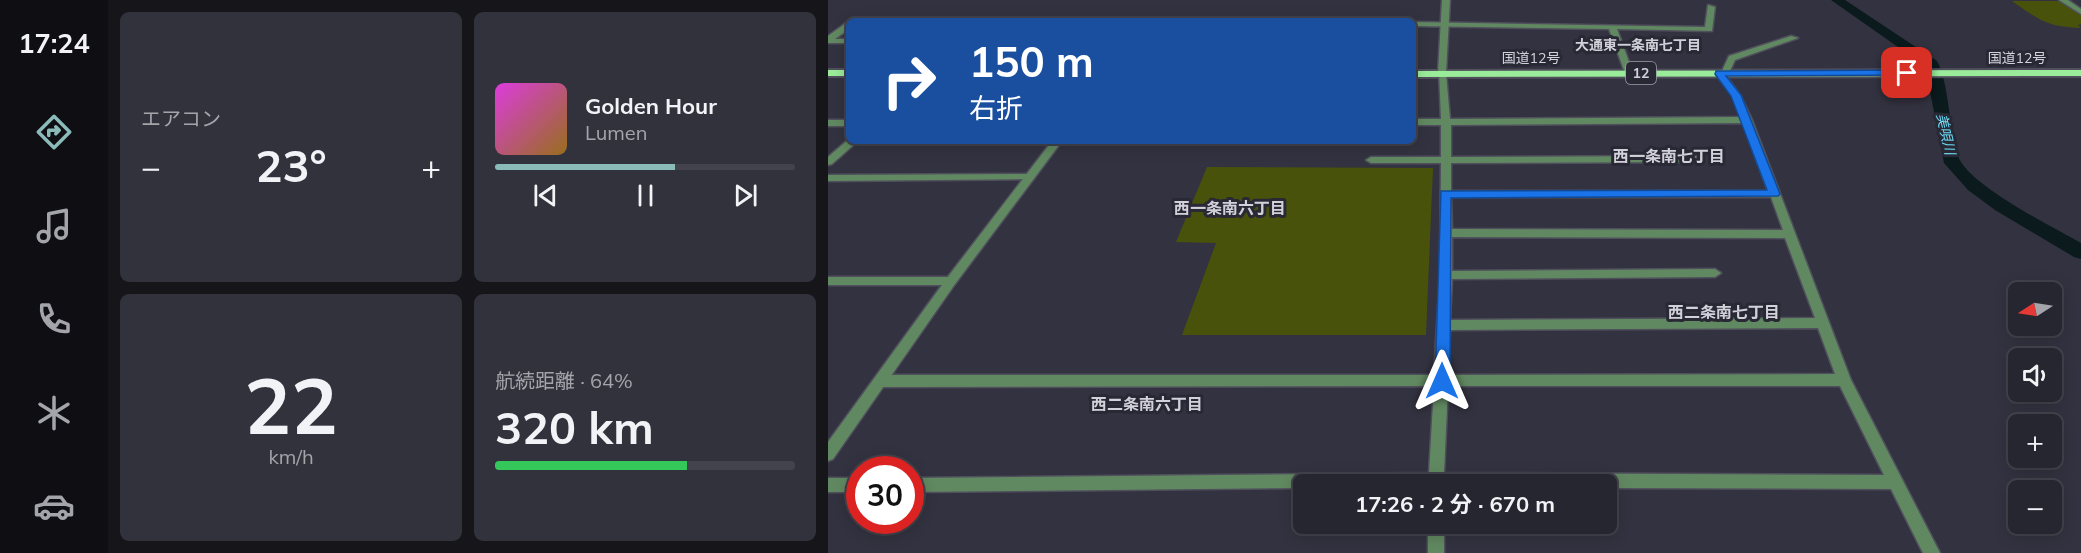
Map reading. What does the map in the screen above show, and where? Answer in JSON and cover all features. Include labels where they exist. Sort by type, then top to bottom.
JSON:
[{"type":"highway","points":[[828,73],[846,73]]},
{"type":"highway","name":"国道12号","points":[[1416,74],[2081,73]]},
{"type":"street","points":[[1436,474],[1446,275],[1446,122],[1442,74],[1446,0]]},
{"type":"street","points":[[2063,0],[2081,12]]},
{"type":"street","points":[[1416,24],[1709,29],[1711,7]]},
{"type":"street","points":[[828,41],[846,27]]},
{"type":"street","points":[[1612,27],[1629,73]]},
{"type":"street","points":[[1794,38],[1732,58],[1722,73],[1736,95],[1747,120],[1844,380],[1932,553]]},
{"type":"street","points":[[828,41],[846,41]]},
{"type":"street","points":[[1416,122],[1747,120]]},
{"type":"street","points":[[828,123],[846,123]]},
{"type":"street","points":[[828,162],[849,144]]},
{"type":"street","points":[[828,454],[951,281],[1055,144]]},
{"type":"street","points":[[1371,160],[1445,162],[1695,159]]},
{"type":"street","points":[[828,178],[1030,177]]},
{"type":"street","points":[[1445,194],[1774,194]]},
{"type":"street","points":[[1446,233],[1791,234]]},
{"type":"street","points":[[1446,275],[1715,273]]},
{"type":"street","points":[[828,281],[951,281]]},
{"type":"street","points":[[1443,325],[1822,324]]},
{"type":"street","points":[[880,381],[1844,380]]},
{"type":"street","points":[[1617,482],[1897,482]]},
{"type":"street","points":[[924,485],[1293,483]]},
{"type":"street","points":[[828,485],[846,485]]},
{"type":"street","points":[[1436,534],[1436,553]]},
{"type":"green space","points":[[2012,1],[2060,1],[2081,15],[2081,24],[2078,25],[2081,28],[2051,24]]},
{"type":"green space","points":[[1207,167],[1433,168],[1426,335],[1182,335],[1216,243],[1176,242]]},
{"type":"waterway","name":"美唄川","points":[[1837,0],[1932,64],[1950,159],[1974,186],[2002,206],[2081,252]]},
{"type":"district","name":"大通東一条南七丁目","points":[[1638,45]]},
{"type":"district","name":"西一条南七丁目","points":[[1669,156]]},
{"type":"district","name":"西一条南六丁目","points":[[1230,208]]},
{"type":"district","name":"西二条南七丁目","points":[[1724,312]]},
{"type":"district","name":"西二条南六丁目","points":[[1147,404]]},
{"type":"route","points":[[1442,381],[1446,275],[1445,194],[1774,194],[1736,95],[1719,74],[1907,73]]}]
